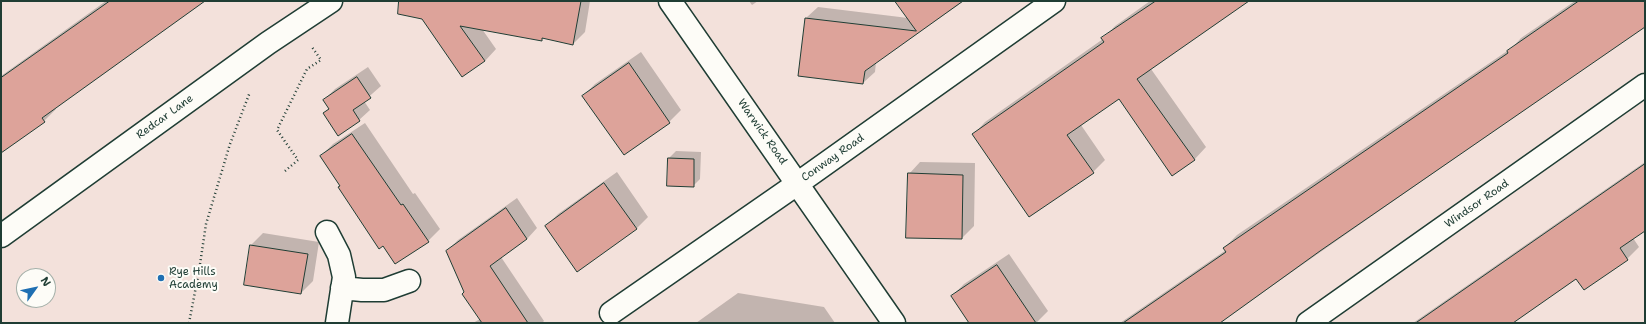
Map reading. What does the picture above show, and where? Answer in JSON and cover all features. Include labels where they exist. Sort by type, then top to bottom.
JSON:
[{"type":"street","name":"Redcar Lane","points":[[1,236],[296,24],[331,1]]},
{"type":"street","name":"Warwick Road","points":[[670,1],[894,323]]},
{"type":"street","name":"Conway Road","points":[[611,313],[797,184],[1054,1]]},
{"type":"street","name":"Windsor Road","points":[[1308,323],[1645,84]]},
{"type":"street","points":[[328,232],[339,255],[344,277],[337,323]]},
{"type":"street","points":[[342,288],[384,290],[409,281]]},
{"type":"path","points":[[285,171],[298,160],[277,130],[307,69],[321,60],[296,24]]},
{"type":"path","points":[[189,323],[199,272],[206,224],[230,144],[252,87]]},
{"type":"building","points":[[110,1],[205,1],[42,118],[45,122],[1,153],[1,78]]},
{"type":"building","points":[[399,1],[581,1],[573,45],[542,38],[542,41],[460,26],[485,61],[462,77],[422,19],[398,14]]},
{"type":"building","points":[[895,1],[963,1],[865,71],[863,84],[798,76],[805,18],[916,31]]},
{"type":"building","points":[[1156,1],[1249,1],[1137,79],[1195,160],[1172,176],[1119,99],[1067,135],[1094,173],[1029,217],[972,134],[1104,42],[1101,38]]},
{"type":"building","points":[[1579,1],[1645,1],[1645,27],[1320,251],[1220,323],[1123,323],[1226,252],[1223,248],[1508,53],[1507,51]]},
{"type":"building","points":[[629,63],[670,123],[624,155],[582,96]]},
{"type":"building","points":[[357,77],[371,98],[353,110],[360,121],[338,136],[323,113],[329,109],[323,100]]},
{"type":"building","points":[[352,134],[401,205],[403,204],[429,242],[395,264],[383,246],[379,249],[338,187],[340,186],[320,156]]},
{"type":"building","points":[[668,158],[694,159],[694,187],[667,186]]},
{"type":"building","points":[[1645,164],[1645,231],[1620,248],[1628,260],[1584,290],[1576,279],[1513,323],[1416,323]]},
{"type":"building","points":[[908,173],[963,175],[962,239],[906,238]]},
{"type":"building","points":[[604,183],[637,229],[577,272],[545,226]]},
{"type":"building","points":[[506,208],[527,239],[490,266],[528,323],[482,323],[462,294],[464,292],[446,251]]},
{"type":"building","points":[[250,245],[308,254],[301,294],[244,285]]},
{"type":"building","points":[[997,265],[1036,323],[969,323],[951,296]]},
{"type":"place","name":"Rye Hills Academy","points":[[161,278]]}]
